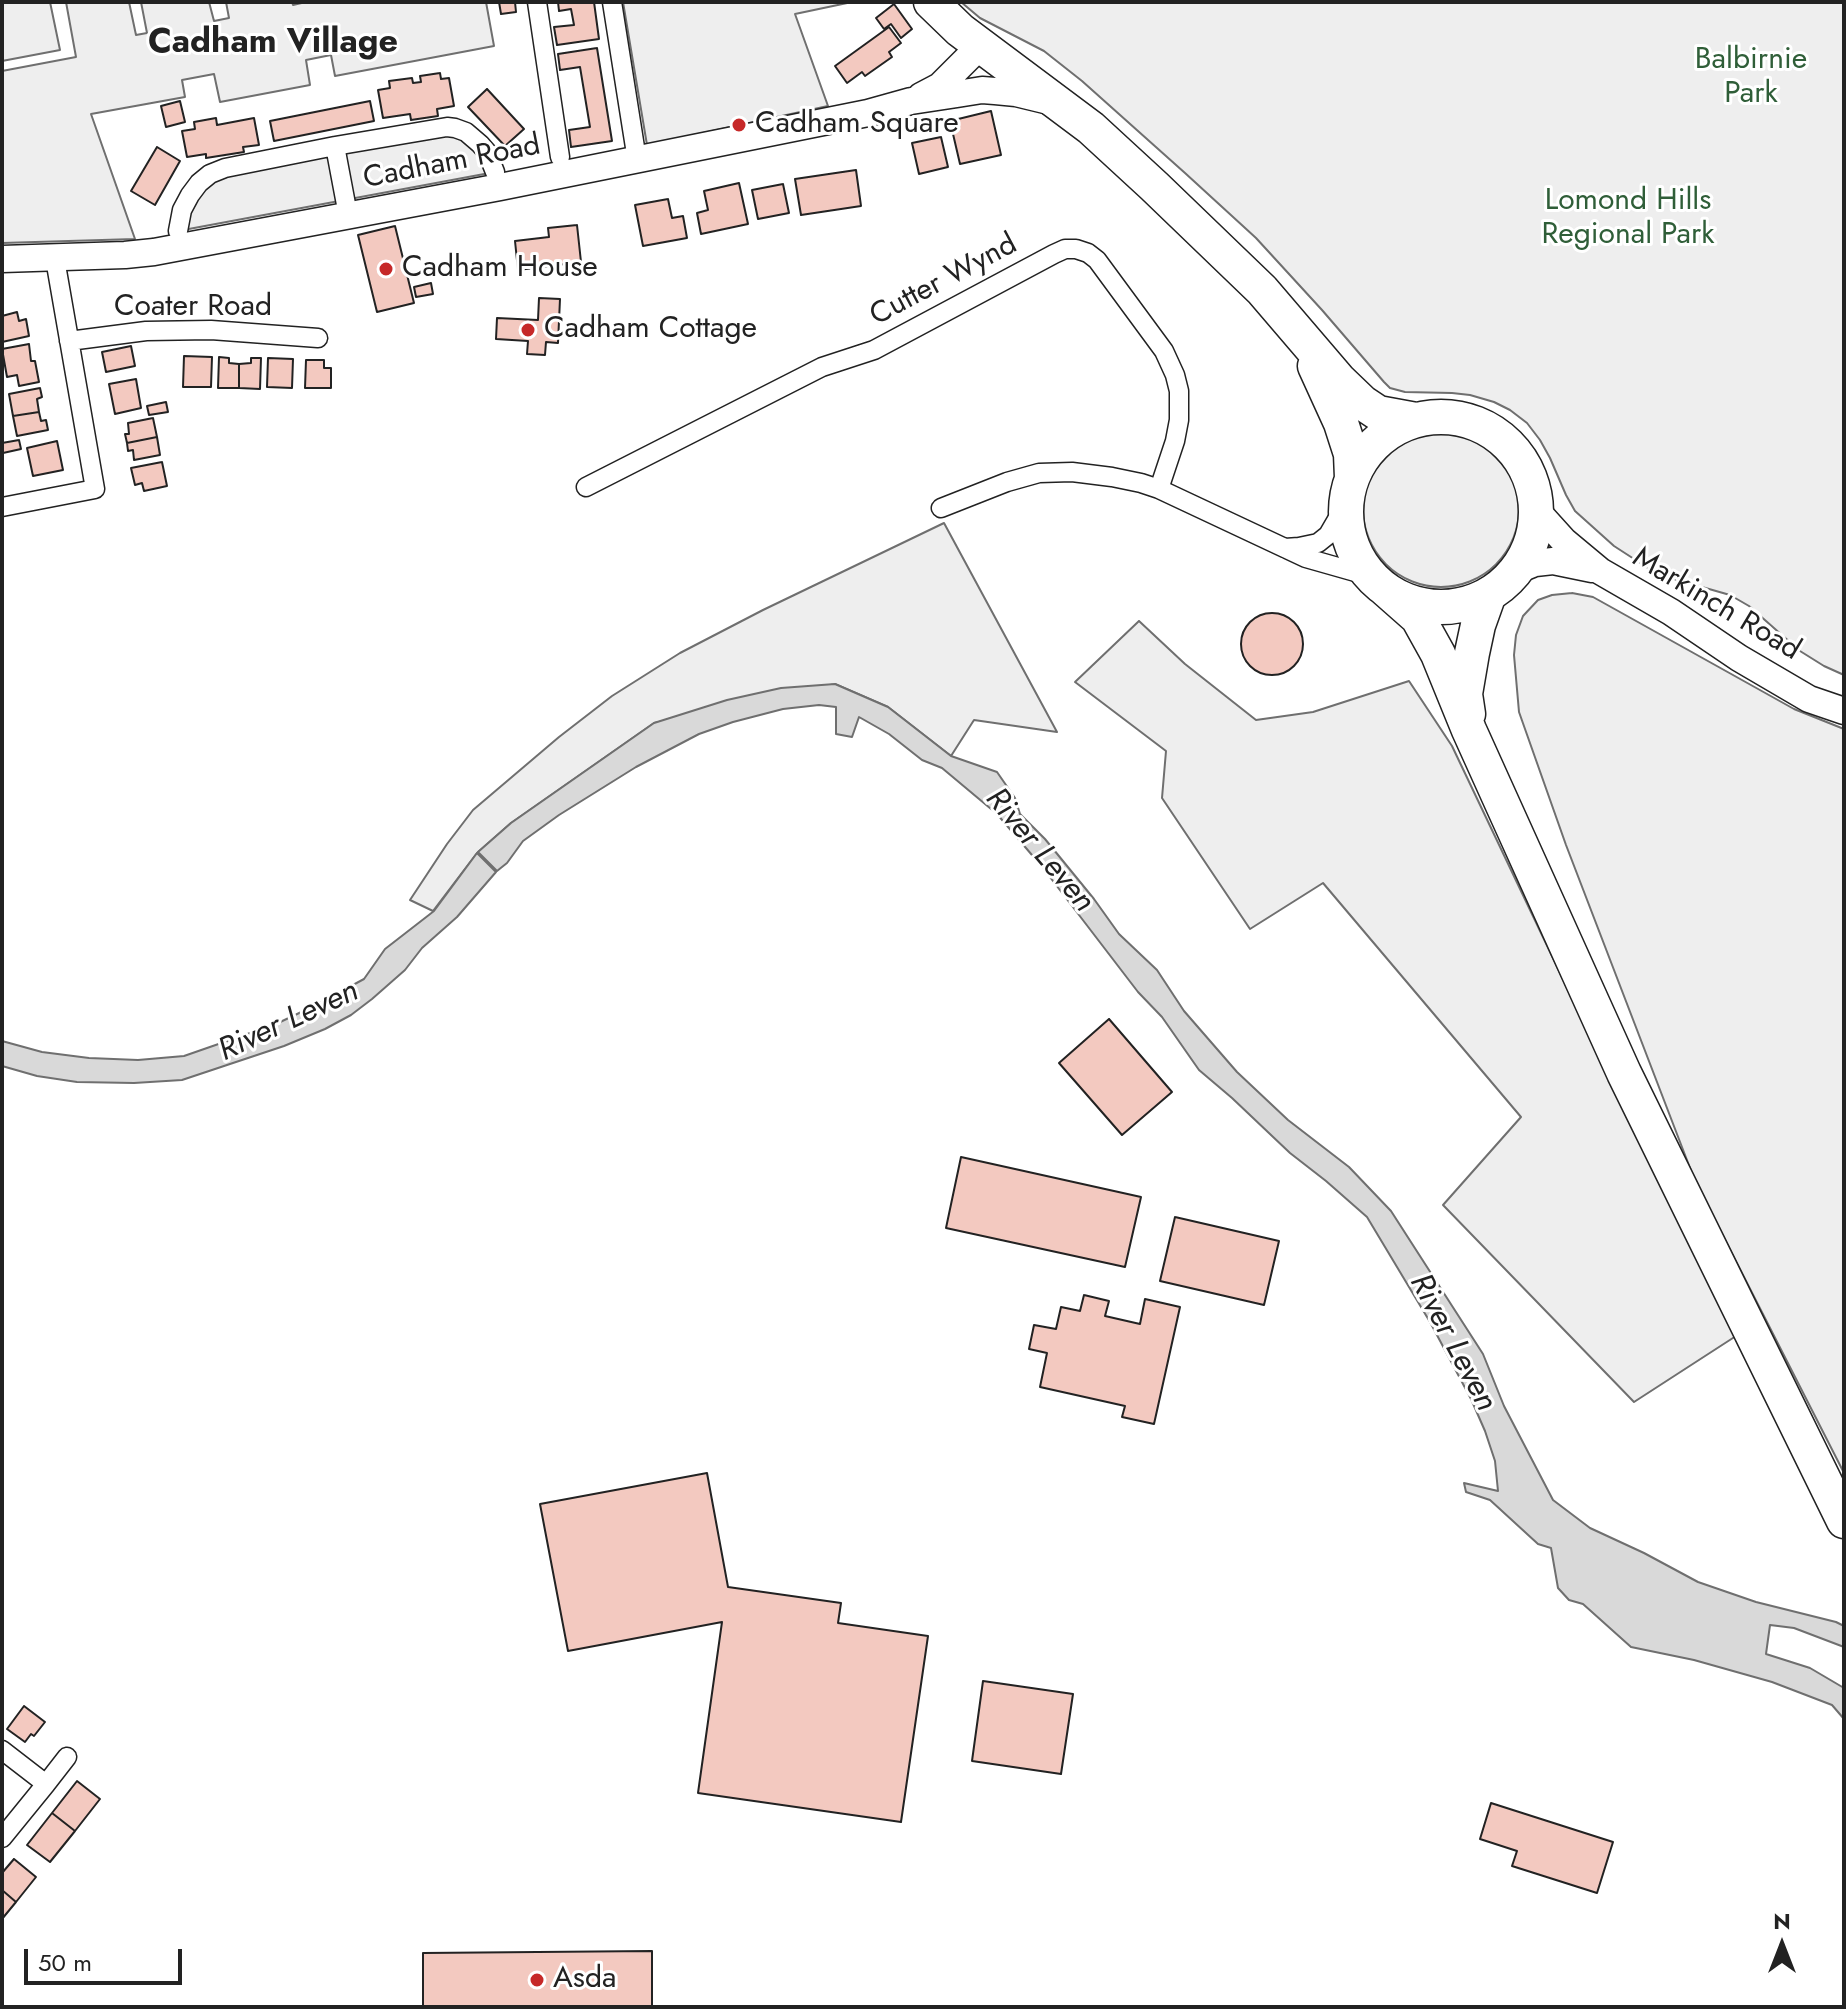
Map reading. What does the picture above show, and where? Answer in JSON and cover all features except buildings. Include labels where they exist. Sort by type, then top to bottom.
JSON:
[{"type":"highway","points":[[931,2],[980,46],[1091,128],[1154,186],[1262,290],[1339,380],[1363,403],[1378,413],[1416,420]]},
{"type":"highway","points":[[1297,331],[1341,423],[1351,454],[1347,527],[1353,549],[1365,569],[1418,618],[1438,654],[1469,730],[1624,1073],[1844,1521]]},
{"type":"highway","points":[[1349,491],[1362,458],[1376,441],[1395,428],[1416,420],[1444,416],[1473,422],[1498,435],[1518,456],[1532,481],[1536,510],[1534,532],[1527,553],[1503,584],[1489,594],[1463,604],[1435,606],[1408,601],[1379,582]]},
{"type":"highway","points":[[1469,730],[1465,694],[1478,625],[1489,594]]},
{"type":"street","points":[[537,2],[560,157]]},
{"type":"street","points":[[612,2],[637,160]]},
{"type":"street","name":"Cadham Road","points":[[911,101],[940,86],[980,46]]},
{"type":"street","name":"Cadham Road","points":[[2,259],[55,259],[154,252],[637,160],[868,113],[911,101],[982,90],[1016,93],[1057,104]]},
{"type":"street","points":[[178,231],[182,210],[190,195],[210,174],[225,168],[335,146],[455,128],[466,132],[480,144],[495,172]]},
{"type":"street","points":[[335,146],[348,215]]},
{"type":"street","name":"Cutter Wynd","points":[[586,487],[822,367],[874,350],[1054,254],[1065,249],[1076,249],[1097,260],[1164,351],[1175,375],[1179,391],[1179,420],[1159,489]]},
{"type":"street","points":[[2,507],[95,489],[55,259]]},
{"type":"street","name":"Coater Road","points":[[69,341],[146,331],[211,330],[318,338]]},
{"type":"street","points":[[941,508],[1039,473],[1072,472],[1141,483],[1306,558],[1379,582]]},
{"type":"street","points":[[1282,548],[1318,543],[1328,535],[1349,491]]},
{"type":"street","name":"Markinch Road","points":[[1536,510],[1564,541],[1600,571],[1809,699],[1844,711]]},
{"type":"street","name":"Markinch Road","points":[[1515,571],[1535,563],[1553,561],[1600,571]]},
{"type":"street","points":[[2,1750],[46,1784]]},
{"type":"street","points":[[2,1838],[67,1757]]},
{"type":"green space","points":[[2,2],[50,2],[60,50],[2,61]]},
{"type":"green space","points":[[66,2],[129,2],[136,35],[147,33],[141,2],[209,2],[214,21],[229,18],[226,2],[292,2],[293,5],[306,2],[486,2],[494,46],[335,76],[331,55],[306,60],[310,85],[220,102],[214,74],[182,80],[185,97],[91,114],[135,239],[2,243],[2,71],[76,57]]},
{"type":"green space","points":[[623,2],[852,2],[795,14],[828,106],[647,145]]},
{"type":"green space","name":"Lomond Hills Regional Park","points":[[961,2],[1844,2],[1844,675],[1800,651],[1749,606],[1730,595],[1651,570],[1614,546],[1575,511],[1540,440],[1527,423],[1510,410],[1470,395],[1405,392],[1390,388],[1256,238],[1185,173],[1044,51],[980,18]]},
{"type":"green space","points":[[455,128],[495,172],[178,231],[210,174]]},
{"type":"green space","points":[[1441,431],[1471,437],[1496,454],[1513,479],[1519,509],[1513,539],[1496,564],[1471,581],[1441,587],[1411,581],[1386,564],[1369,539],[1363,509],[1369,479],[1386,454],[1411,437]]},
{"type":"green space","points":[[944,523],[1057,732],[974,720],[951,756],[888,707],[835,684],[654,723],[511,823],[477,853],[433,911],[410,900],[473,810],[612,696],[680,653]]},
{"type":"green space","points":[[1572,593],[1593,597],[1794,709],[1844,729],[1844,1473],[1695,1181],[1566,845],[1519,712],[1514,655],[1516,635],[1523,616],[1538,600]]},
{"type":"green space","points":[[1139,621],[1185,664],[1256,720],[1313,712],[1409,681],[1452,746],[1736,1336],[1634,1402],[1443,1205],[1521,1117],[1323,883],[1250,929],[1162,798],[1166,751],[1075,682]]},
{"type":"water","name":"River Leven","points":[[835,684],[888,707],[951,756],[997,772],[1015,798],[1020,814],[1045,839],[1119,934],[1157,970],[1184,1011],[1237,1072],[1288,1120],[1349,1167],[1391,1211],[1483,1354],[1504,1406],[1553,1500],[1590,1528],[1698,1582],[1756,1602],[1844,1626],[1844,1647],[1794,1628],[1770,1625],[1766,1654],[1810,1668],[1844,1688],[1844,1719],[1832,1705],[1772,1682],[1694,1660],[1631,1647],[1583,1604],[1569,1600],[1558,1588],[1551,1548],[1538,1544],[1490,1500],[1466,1492],[1464,1483],[1498,1491],[1495,1461],[1485,1431],[1430,1322],[1367,1217],[1290,1153],[1199,1070],[1162,1017],[1138,992],[1043,868],[997,814],[942,768],[922,760],[889,734],[859,717],[852,737],[836,734],[836,707],[819,705],[783,709],[733,722],[699,734],[636,767],[559,815],[523,841],[497,871],[478,852],[511,823],[654,723],[727,700],[781,688]]},
{"type":"water","name":"River Leven","points":[[477,853],[496,872],[457,917],[422,948],[405,970],[351,1015],[325,1029],[182,1080],[77,1082],[37,1076],[2,1066],[2,1041],[42,1052],[138,1060],[184,1056],[276,1024],[364,979],[385,949],[434,911]]},
{"type":"place","name":"Cadham Square","points":[[739,125]]},
{"type":"place","name":"Cadham House","points":[[386,269]]},
{"type":"place","name":"Cadham Cottage","points":[[528,330]]},
{"type":"place","name":"Asda","points":[[537,1980]]},
{"type":"district","name":"Cadham Village","points":[[273,44]]},
{"type":"park label","name":"Balbirnie Park","points":[[1751,78]]}]
